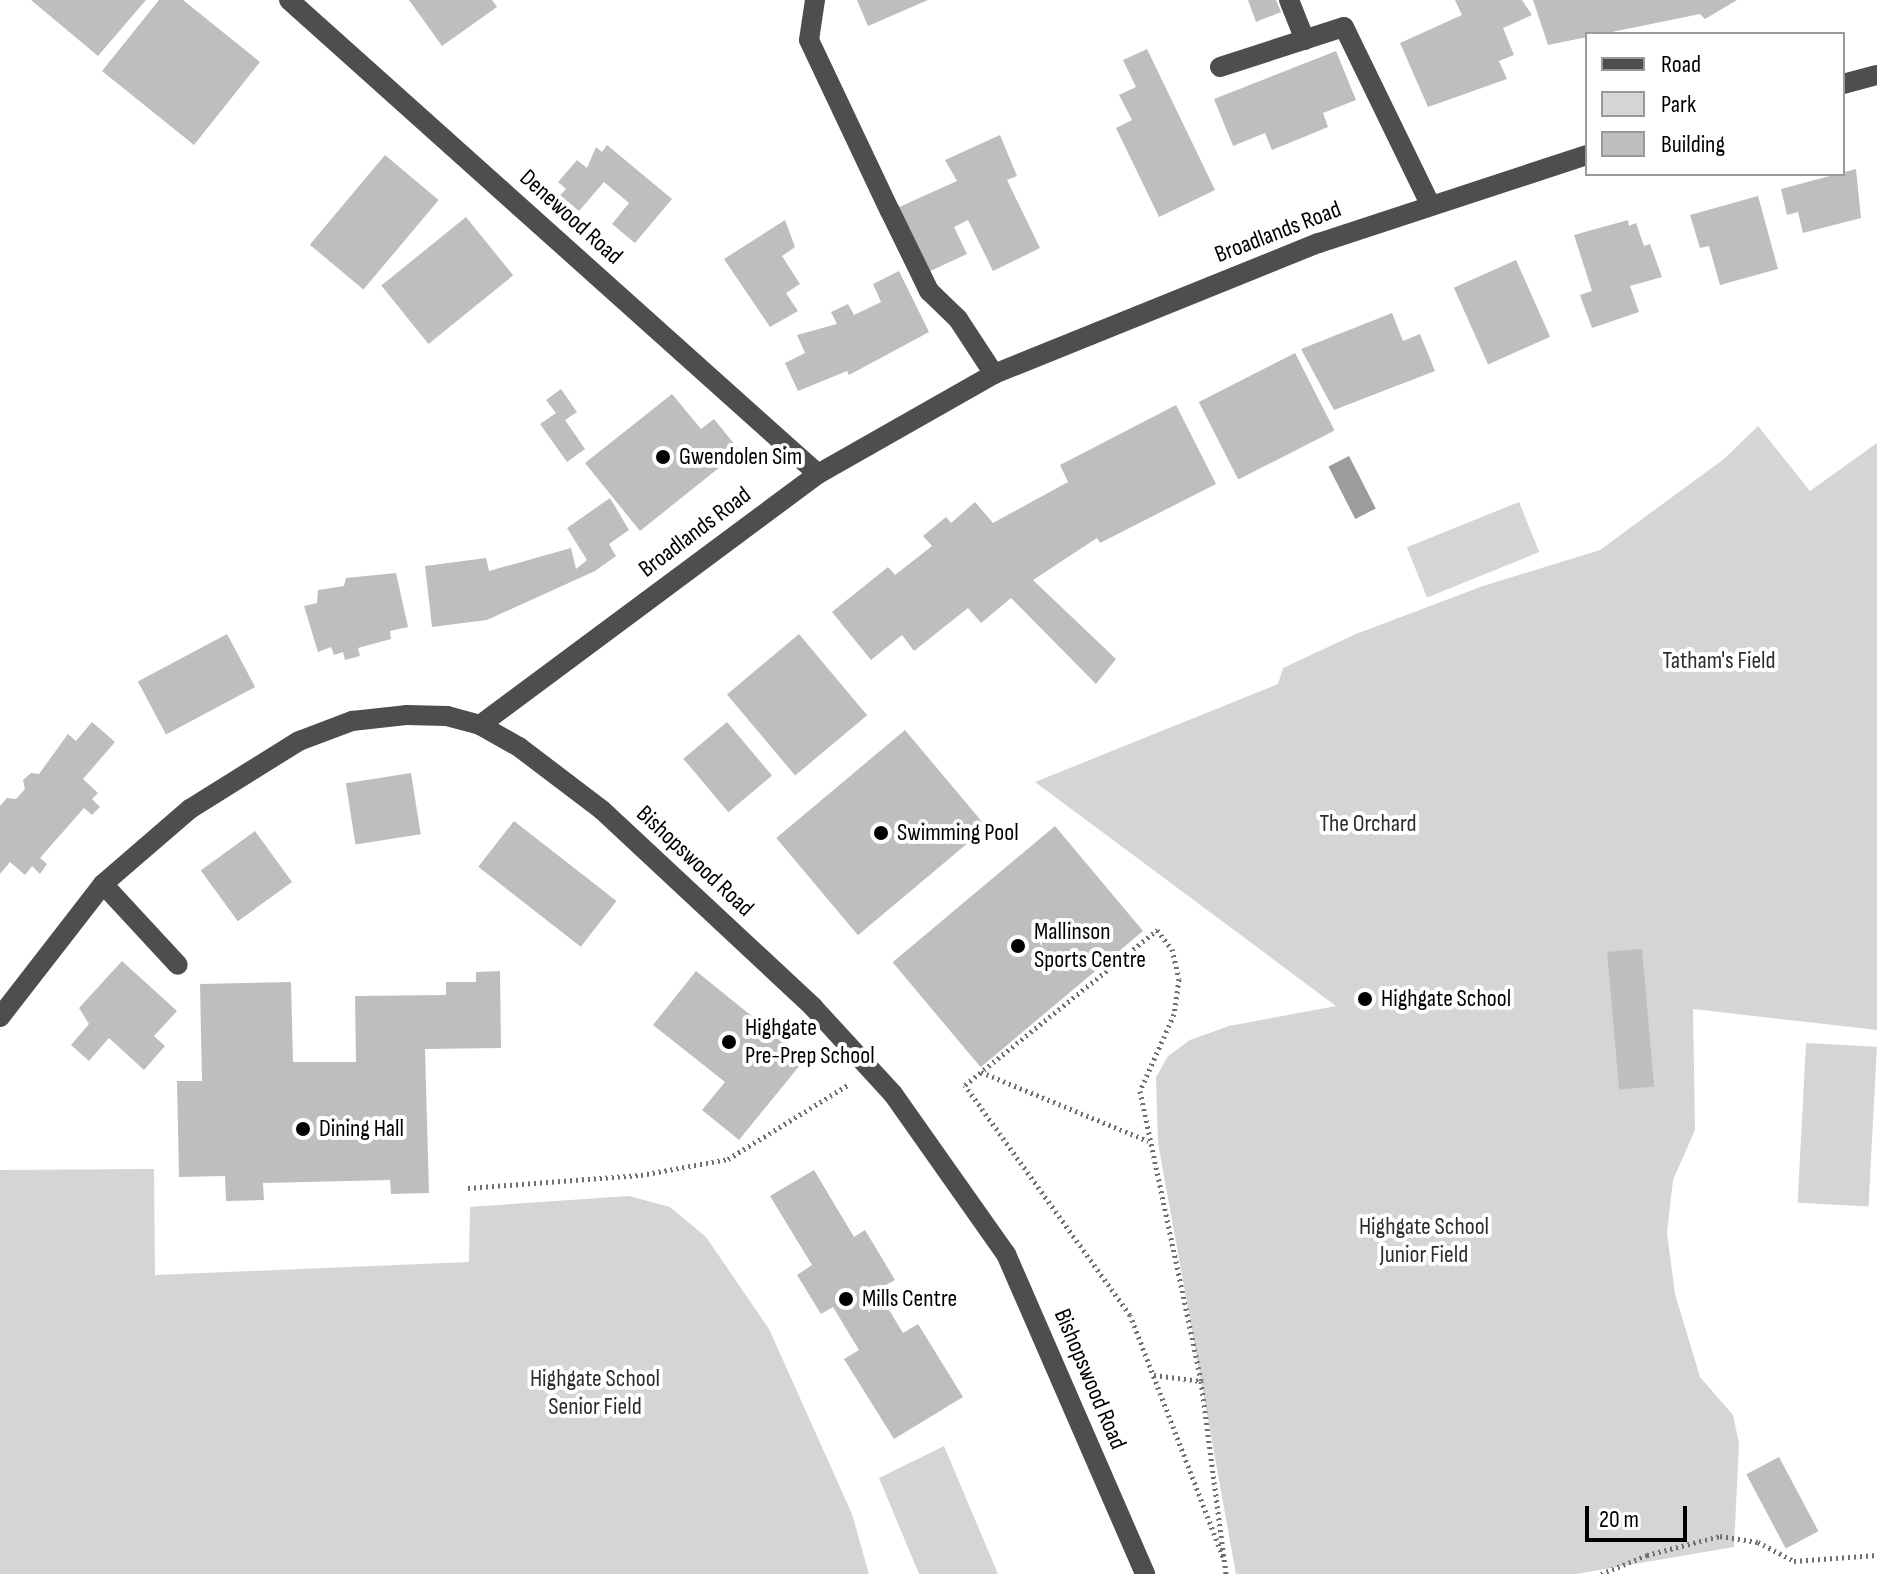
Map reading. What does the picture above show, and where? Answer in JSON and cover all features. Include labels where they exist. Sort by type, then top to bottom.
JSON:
[{"type":"street","name":"Denewood Road","points":[[289,0],[818,474]]},
{"type":"street","points":[[815,0],[809,40],[896,225],[929,291],[958,319],[994,374]]},
{"type":"street","points":[[1289,0],[1305,40]]},
{"type":"street","points":[[1220,67],[1344,27],[1430,204]]},
{"type":"street","points":[[1845,83],[1877,75]]},
{"type":"street","name":"Broadlands Road","points":[[480,725],[818,474],[994,374],[1319,243],[1430,204],[1585,156]]},
{"type":"street","name":"Bishopswood Road","points":[[0,1017],[103,884],[190,809],[299,741],[352,721],[406,715],[447,716],[480,725],[519,747],[602,810],[871,1068],[1006,1254],[1145,1574]]},
{"type":"street","points":[[103,884],[178,965]]},
{"type":"path","points":[[1223,1557],[1130,1315],[965,1085],[1157,930],[1172,949],[1179,979],[1174,1014],[1147,1065],[1140,1091],[1201,1381],[1226,1574]]},
{"type":"path","points":[[468,1188],[641,1175],[728,1159],[871,1068]]},
{"type":"path","points":[[981,1072],[1149,1142]]},
{"type":"path","points":[[1154,1375],[1201,1381]]},
{"type":"path","points":[[1601,1574],[1647,1555],[1720,1536],[1758,1542],[1794,1561],[1877,1555]]},
{"type":"green space","name":"Highgate School","points":[[1758,426],[1810,491],[1877,443],[1877,1030],[1693,1009],[1695,1130],[1673,1180],[1667,1233],[1675,1294],[1700,1377],[1733,1415],[1739,1443],[1734,1547],[1576,1574],[1236,1574],[1158,1143],[1156,1077],[1168,1056],[1190,1040],[1229,1026],[1336,1006],[1035,782],[1278,684],[1283,668],[1356,634],[1483,586],[1600,550],[1724,459]]},
{"type":"green space","points":[[1519,502],[1539,552],[1427,597],[1407,547]]},
{"type":"green space","points":[[1806,1043],[1877,1047],[1869,1206],[1798,1203]]},
{"type":"green space","name":"Highgate School Senior Field","points":[[154,1169],[155,1275],[469,1262],[470,1207],[629,1196],[670,1207],[706,1237],[769,1329],[852,1514],[869,1574],[0,1574],[0,1170]]},
{"type":"green space","points":[[944,1446],[998,1574],[919,1574],[879,1478]]},
{"type":"shaded area","points":[[1349,456],[1376,509],[1355,519],[1329,466]]},
{"type":"building","points":[[31,0],[146,0],[98,56]]},
{"type":"building","points":[[159,0],[183,0],[260,62],[194,145],[102,71]]},
{"type":"building","points":[[409,0],[492,0],[497,7],[442,46]]},
{"type":"building","points":[[857,0],[928,0],[868,26]]},
{"type":"building","points":[[1248,0],[1276,0],[1281,12],[1256,22]]},
{"type":"building","points":[[1455,0],[1522,0],[1532,15],[1503,28],[1514,55],[1499,61],[1507,79],[1428,107],[1400,43],[1462,15]]},
{"type":"building","points":[[1533,0],[1737,0],[1705,19],[1700,14],[1612,32],[1585,32],[1585,37],[1548,45]]},
{"type":"building","points":[[1147,49],[1215,190],[1159,217],[1116,128],[1132,120],[1119,95],[1136,87],[1123,60]]},
{"type":"building","points":[[1336,51],[1356,100],[1323,113],[1328,127],[1272,150],[1265,133],[1233,146],[1214,99]]},
{"type":"building","points":[[1000,135],[1017,176],[1007,180],[1040,248],[993,271],[968,220],[954,227],[967,254],[928,272],[897,208],[957,181],[945,160]]},
{"type":"building","points":[[607,145],[672,199],[635,243],[612,224],[629,203],[604,182],[579,211],[560,195],[566,189],[558,182],[577,160],[587,168],[596,147],[602,152]]},
{"type":"building","points":[[385,155],[439,200],[363,290],[310,245]]},
{"type":"building","points":[[1856,169],[1861,218],[1803,233],[1798,212],[1787,215],[1781,189],[1830,176],[1845,176],[1845,172]]},
{"type":"building","points":[[1758,196],[1778,269],[1720,285],[1709,246],[1700,248],[1690,215]]},
{"type":"building","points":[[466,217],[513,275],[428,344],[381,286]]},
{"type":"building","points":[[785,220],[795,247],[782,256],[800,284],[786,293],[798,311],[770,327],[724,259]]},
{"type":"building","points":[[1628,220],[1629,226],[1636,223],[1644,246],[1650,244],[1662,277],[1630,286],[1639,312],[1592,328],[1580,295],[1592,291],[1574,235]]},
{"type":"building","points":[[1516,260],[1550,337],[1488,364],[1454,288]]},
{"type":"building","points":[[899,271],[929,332],[849,375],[847,371],[798,391],[785,363],[805,353],[797,335],[837,324],[831,312],[848,304],[854,315],[881,302],[873,284]]},
{"type":"building","points":[[1392,313],[1403,341],[1420,334],[1435,371],[1334,410],[1301,349]]},
{"type":"building","points":[[1295,353],[1334,431],[1238,480],[1199,402]]},
{"type":"building","points":[[561,389],[577,412],[565,420],[585,449],[567,462],[540,424],[556,413],[546,400]]},
{"type":"building","name":"Gwendolen Sim","points":[[672,394],[701,429],[714,419],[740,451],[640,531],[585,463]]},
{"type":"building","points":[[1176,405],[1216,484],[1100,543],[1097,538],[1033,580],[1116,659],[1096,684],[1011,598],[981,623],[968,608],[914,651],[902,635],[871,660],[832,612],[888,567],[895,575],[932,546],[923,536],[946,517],[951,523],[975,502],[993,523],[1068,482],[1060,465]]},
{"type":"building","points":[[610,498],[629,530],[609,544],[616,556],[595,571],[487,620],[432,627],[425,566],[486,558],[489,571],[571,548],[576,569],[587,560],[567,528]]},
{"type":"building","points":[[396,573],[408,627],[390,631],[391,639],[358,648],[360,656],[345,660],[343,652],[334,655],[331,647],[318,652],[304,606],[317,603],[318,590],[344,586],[346,578]]},
{"type":"building","points":[[227,634],[255,687],[166,734],[138,681]]},
{"type":"building","points":[[799,634],[867,715],[795,776],[727,694]]},
{"type":"building","points":[[92,722],[115,742],[83,779],[98,793],[92,799],[100,807],[92,815],[84,808],[40,858],[47,864],[40,874],[32,866],[25,875],[10,862],[0,874],[0,806],[7,798],[16,799],[25,789],[23,780],[31,773],[39,774],[68,734],[76,741]]},
{"type":"building","points":[[727,722],[772,776],[728,812],[683,759]]},
{"type":"building","name":"Swimming Pool","points":[[905,730],[987,827],[858,935],[776,838]]},
{"type":"building","points":[[411,773],[421,834],[356,845],[346,783]]},
{"type":"building","points":[[514,821],[616,901],[581,947],[478,867]]},
{"type":"building","name":"Mallinson Sports Centre","points":[[1055,826],[1143,931],[981,1067],[893,962]]},
{"type":"building","points":[[255,831],[292,882],[238,921],[201,870]]},
{"type":"building","points":[[1642,949],[1654,1086],[1619,1090],[1607,952]]},
{"type":"building","points":[[122,961],[177,1011],[154,1036],[165,1046],[144,1070],[109,1038],[89,1061],[71,1045],[89,1024],[79,1008]]},
{"type":"building","name":"Dining Hall","points":[[500,971],[501,1048],[425,1049],[429,1193],[391,1194],[390,1180],[263,1183],[264,1200],[226,1201],[225,1176],[179,1177],[177,1081],[202,1081],[200,984],[291,982],[293,1062],[356,1062],[355,996],[446,995],[446,982],[476,982],[476,972]]},
{"type":"building","name":"Highgate Pre-Prep School","points":[[696,971],[805,1059],[739,1140],[702,1110],[725,1082],[653,1025]]},
{"type":"building","name":"Mills Centre","points":[[814,1170],[854,1237],[865,1230],[895,1280],[877,1290],[903,1333],[918,1324],[963,1397],[894,1439],[844,1359],[859,1350],[833,1307],[821,1314],[797,1275],[812,1265],[770,1196]]},
{"type":"building","points":[[1779,1457],[1818,1531],[1786,1549],[1746,1474]]},
{"type":"place","name":"Gwendolen Sim","points":[[663,457]]},
{"type":"place","name":"Swimming Pool","points":[[881,833]]},
{"type":"place","name":"Mallinson Sports Centre","points":[[1018,946]]},
{"type":"place","name":"Highgate School","points":[[1365,999]]},
{"type":"place","name":"Highgate Pre-Prep School","points":[[729,1042]]},
{"type":"place","name":"Dining Hall","points":[[303,1129]]},
{"type":"place","name":"Mills Centre","points":[[846,1299]]},
{"type":"park label","name":"Tatham's Field","points":[[1719,661]]},
{"type":"park label","name":"The Orchard","points":[[1368,824]]},
{"type":"park label","name":"Highgate School Junior Field","points":[[1424,1241]]}]
